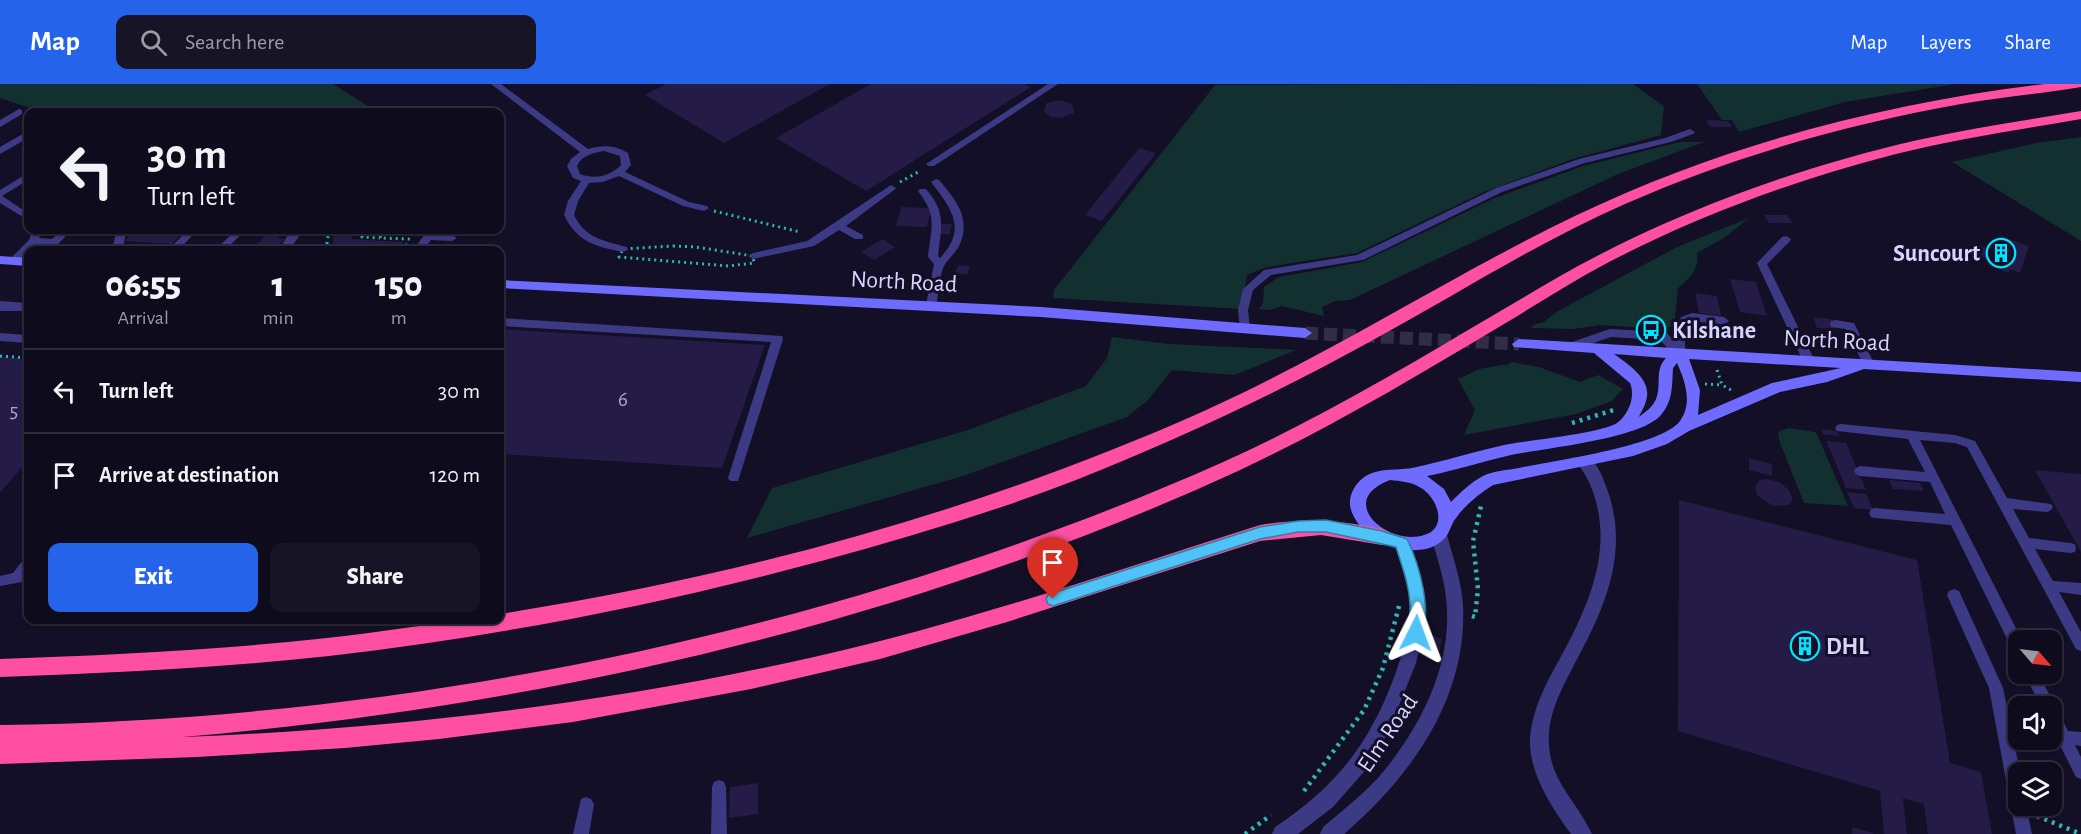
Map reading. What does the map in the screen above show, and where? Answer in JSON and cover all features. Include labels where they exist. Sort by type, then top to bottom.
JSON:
[{"type":"highway","points":[[504,624],[665,592],[810,556],[1019,493],[1086,469],[1238,404],[1325,359],[1542,237],[1620,201],[1692,172],[1778,144],[1855,123],[1957,102],[2077,84]]},
{"type":"highway","points":[[0,735],[71,735],[266,721],[400,703],[557,678],[781,626],[893,594],[1125,512],[1231,466],[1310,428],[1610,255],[1688,219],[1767,189],[1863,158],[1936,140],[2081,115]]},
{"type":"highway","points":[[0,754],[248,744],[392,735],[537,718],[754,680],[884,649],[987,621],[1260,533],[1298,526],[1326,526],[1392,540]]},
{"type":"highway","points":[[0,668],[236,657],[500,624]]},
{"type":"main road","points":[[0,260],[24,262]]},
{"type":"main road","name":"North Road","points":[[504,284],[931,305],[1305,333]]},
{"type":"main road","name":"North Road","points":[[1519,344],[2081,377]]},
{"type":"main road","points":[[1596,348],[1636,379],[1642,395],[1638,410],[1621,427]]},
{"type":"main road","points":[[1404,475],[1451,466],[1508,450],[1591,435],[1644,420],[1655,412],[1664,399],[1666,366],[1679,353],[1694,383],[1693,411],[1684,427]]},
{"type":"main road","points":[[1447,517],[1470,492],[1489,480],[1544,467],[1585,462],[1652,444],[1684,427],[1777,387],[1827,377],[1869,365]]},
{"type":"main road","points":[[1389,474],[1404,475],[1419,479],[1432,487],[1446,506],[1445,526],[1439,535],[1429,541],[1416,544],[1392,540],[1369,528],[1360,516],[1357,504],[1358,493],[1365,483],[1375,477],[1389,474]]},
{"type":"street","points":[[0,306],[24,307]]},
{"type":"street","points":[[1582,834],[1560,804],[1542,761],[1541,724],[1555,683],[1585,628],[1597,600],[1608,562],[1609,530],[1601,488],[1585,462]]},
{"type":"street","name":"Elm Road","points":[[1330,834],[1384,784],[1427,724],[1446,679],[1456,628],[1455,603],[1439,535]]},
{"type":"street","name":"Elm Road","points":[[1282,834],[1312,814],[1363,760],[1392,704],[1416,633],[1418,606],[1415,584],[1392,540]]},
{"type":"lane","points":[[495,84],[586,152]]},
{"type":"lane","points":[[931,164],[1054,84]]},
{"type":"lane","points":[[0,124],[19,112]]},
{"type":"lane","points":[[1245,328],[1243,310],[1248,289],[1268,272],[1359,258],[1499,190],[1582,161],[1668,141],[1689,132]]},
{"type":"lane","points":[[0,151],[24,136]]},
{"type":"lane","points":[[604,148],[620,151],[627,159],[626,165],[619,172],[607,178],[586,180],[576,176],[572,166],[574,161],[586,152],[604,148]]},
{"type":"lane","points":[[619,172],[686,204],[704,208]]},
{"type":"lane","points":[[0,194],[24,179]]},
{"type":"lane","points":[[586,180],[573,201],[568,215],[575,230],[594,242],[623,249]]},
{"type":"lane","points":[[931,305],[939,264],[947,259],[959,235],[961,220],[954,204],[936,182]]},
{"type":"lane","points":[[753,256],[810,244],[891,188]]},
{"type":"lane","points":[[923,191],[933,202],[938,214],[933,257],[939,264]]},
{"type":"lane","points":[[0,199],[24,213]]},
{"type":"lane","points":[[839,225],[859,237]]},
{"type":"lane","points":[[28,246],[36,234]]},
{"type":"lane","points":[[33,241],[54,242],[63,234]]},
{"type":"lane","points":[[177,246],[189,234]]},
{"type":"lane","points":[[224,246],[237,234]]},
{"type":"lane","points":[[424,245],[428,237],[452,238]]},
{"type":"lane","points":[[1786,239],[1762,263],[1809,361]]},
{"type":"lane","points":[[14,261],[24,250]]},
{"type":"lane","points":[[1679,353],[1680,337],[1685,320],[1692,317],[1724,321]]},
{"type":"lane","points":[[504,322],[778,339],[734,478]]},
{"type":"lane","points":[[1835,324],[1850,326],[1869,365]]},
{"type":"lane","points":[[1570,347],[1610,333],[1663,336],[1679,353]]},
{"type":"lane","points":[[0,337],[24,339]]},
{"type":"lane","points":[[1841,428],[1956,439],[1971,444],[2077,632],[2081,645]]},
{"type":"lane","points":[[1912,435],[2009,630]]},
{"type":"lane","points":[[1860,471],[1934,478]]},
{"type":"lane","points":[[2005,504],[2047,507]]},
{"type":"lane","points":[[1875,513],[1954,520]]},
{"type":"lane","points":[[2026,543],[2070,548]]},
{"type":"lane","points":[[0,581],[17,578],[24,569]]},
{"type":"lane","points":[[2049,586],[2081,589]]},
{"type":"lane","points":[[1954,596],[1996,688],[2010,762]]},
{"type":"lane","points":[[2063,737],[2081,739]]},
{"type":"lane","points":[[2063,737],[2081,772]]},
{"type":"lane","points":[[719,787],[719,834]]},
{"type":"lane","points":[[581,834],[586,804]]},
{"type":"lane","points":[[2021,816],[2024,834]]},
{"type":"path","points":[[891,188],[931,164]]},
{"type":"path","points":[[704,208],[822,237]]},
{"type":"path","points":[[363,234],[362,237],[424,245]]},
{"type":"path","points":[[380,238],[381,234]]},
{"type":"path","points":[[696,247],[753,256],[754,263],[717,265],[620,257],[623,249],[696,247]]},
{"type":"path","points":[[0,356],[24,358]]},
{"type":"path","points":[[1294,799],[1311,783],[1364,710],[1383,668],[1399,606]]},
{"type":"path","points":[[1245,834],[1276,812]]},
{"type":"path","points":[[2038,816],[2081,834],[2079,834]]},
{"type":"green space","points":[[0,84],[333,84],[371,108],[30,108],[0,98]]},
{"type":"green space","points":[[1633,84],[1664,106],[1661,135],[1573,159],[1484,192],[1357,253],[1267,267],[1247,275],[1241,309],[1053,298],[1054,290],[1215,85]]},
{"type":"green space","points":[[1697,84],[1956,84],[1845,102],[1739,132],[1732,120],[1722,120]]},
{"type":"green space","points":[[2081,137],[2081,241],[1952,162],[2036,143]]},
{"type":"green space","points":[[1680,142],[1704,142],[1618,174],[1350,300],[1335,301],[1322,307],[1324,316],[1282,306],[1270,310],[1259,309],[1263,303],[1264,287],[1279,277],[1362,262],[1495,198],[1583,166]]},
{"type":"green space","points":[[1749,218],[1724,238],[1697,253],[1697,264],[1693,273],[1678,288],[1674,326],[1660,329],[1601,325],[1573,329],[1532,328],[1533,325],[1544,322],[1558,311],[1677,247]]},
{"type":"green space","points":[[1112,337],[1169,344],[1296,350],[1235,375],[1172,370],[1148,400],[1127,417],[963,476],[747,538],[772,488],[968,430],[1086,386],[1107,358]]},
{"type":"green space","points":[[1511,362],[1539,367],[1580,382],[1598,375],[1623,389],[1612,401],[1576,414],[1464,435],[1475,410],[1458,379],[1479,369]]},
{"type":"green space","points":[[1788,428],[1816,432],[1848,506],[1804,503],[1779,440],[1778,432]]},
{"type":"building","points":[[666,84],[830,84],[724,143],[645,95]]},
{"type":"building","points":[[871,84],[1024,84],[1031,87],[866,191],[776,138]]},
{"type":"building","points":[[1060,100],[1072,104],[1074,113],[1061,118],[1051,117],[1044,112],[1046,103]]},
{"type":"building","points":[[1706,120],[1728,121],[1732,127],[1710,127]]},
{"type":"building","points":[[1139,148],[1156,153],[1102,221],[1085,215]]},
{"type":"building","points":[[901,207],[931,208],[927,227],[896,226]]},
{"type":"building","points":[[1764,215],[1787,215],[1793,223],[1769,223]]},
{"type":"building","points":[[942,224],[952,224],[950,234],[940,234]]},
{"type":"building","points":[[131,234],[181,234],[172,244],[124,241]]},
{"type":"building","points":[[266,234],[281,234],[278,238],[285,239],[278,246],[256,246]]},
{"type":"building","points":[[334,234],[352,234],[352,239],[403,242],[400,246],[333,246]]},
{"type":"building","name":"Suncourt","points":[[2001,236],[2029,246],[2020,273],[2010,269],[2009,273],[1991,266],[1993,261],[1975,255],[1978,245],[1996,251]]},
{"type":"building","points":[[882,239],[895,247],[874,260],[861,252]]},
{"type":"building","points":[[958,265],[970,266],[967,275],[955,273]]},
{"type":"building","points":[[1730,279],[1756,282],[1767,316],[1740,312]]},
{"type":"building","points":[[1695,293],[1717,296],[1721,316],[1699,313]]},
{"type":"building","points":[[1813,317],[1831,319],[1835,329],[1817,328]]},
{"type":"building","points":[[504,329],[765,345],[722,468],[504,454]]},
{"type":"building","points":[[0,357],[24,359],[24,465],[0,493]]},
{"type":"building","points":[[1821,429],[1837,431],[1839,436],[1823,434]]},
{"type":"building","points":[[1826,441],[1846,443],[1866,490],[1846,488]]},
{"type":"building","points":[[1749,458],[1772,464],[1772,476],[1749,470]]},
{"type":"building","points":[[2035,470],[2081,474],[2081,552]]},
{"type":"building","points":[[1760,480],[1779,482],[1789,490],[1793,499],[1789,505],[1773,506],[1757,495],[1755,486]]},
{"type":"building","points":[[1889,480],[1920,483],[1924,491],[1893,489]]},
{"type":"building","points":[[1847,492],[1866,494],[1873,510],[1854,508]]},
{"type":"building","name":"DHL","points":[[1679,500],[1917,560],[1950,763],[1981,772],[1992,834],[1928,834],[1924,804],[1903,798],[1907,834],[1884,834],[1880,791],[1678,731]]},
{"type":"building","points":[[1431,635],[1442,639],[1438,657],[1426,653]]},
{"type":"building","points":[[758,783],[758,814],[729,818],[730,787]]},
{"type":"building","points":[[1852,827],[1873,833],[1873,834],[1852,834]]},
{"type":"tunnel","points":[[1305,333],[1519,344]]},
{"type":"place","name":"Suncourt","points":[[2001,253]]},
{"type":"place","name":"Kilshane","points":[[1651,330]]},
{"type":"place","name":"DHL","points":[[1805,646]]},
{"type":"route","points":[[1053,599],[1260,533],[1298,526],[1326,526],[1402,543],[1415,584],[1418,606],[1416,633]]}]
